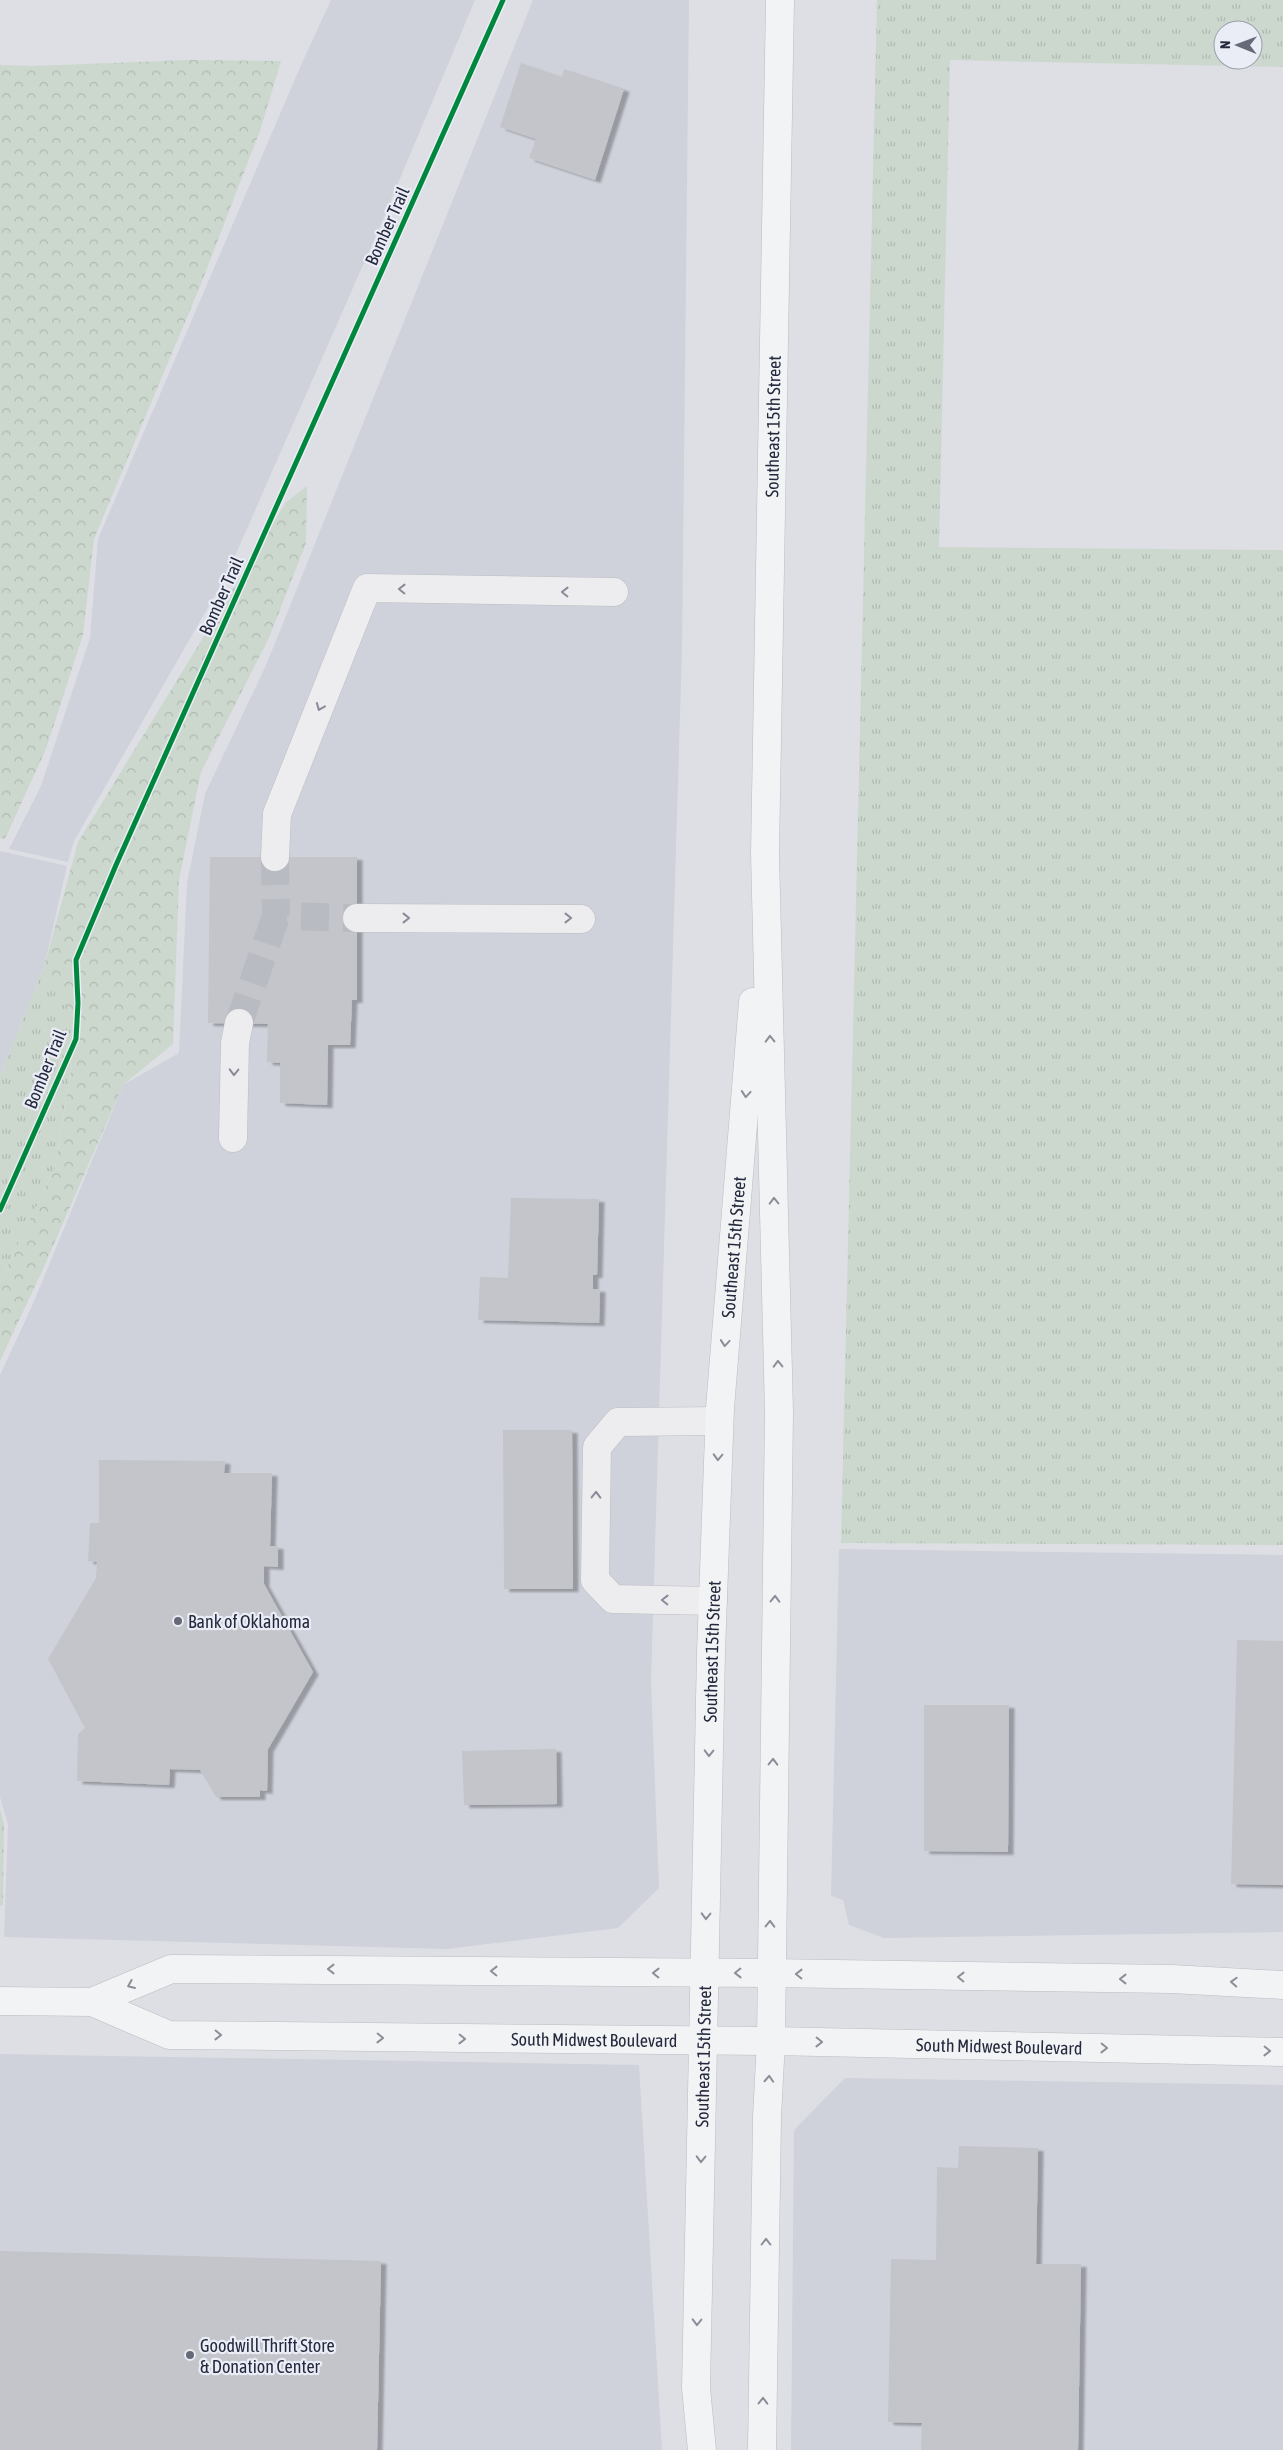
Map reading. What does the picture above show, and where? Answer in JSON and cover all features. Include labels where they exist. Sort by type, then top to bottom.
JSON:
[{"type":"main road","name":"Southeast 15th Street","points":[[762,2450],[767,2117],[771,2041],[770,1973],[779,1412],[765,854],[780,0]]},
{"type":"main road","name":"Southeast 15th Street","points":[[702,2450],[696,2388],[714,1601],[720,1421],[765,854]]},
{"type":"main road","name":"South Midwest Boulevard","points":[[92,2002],[171,1969],[770,1973],[1172,1979],[1283,1985]]},
{"type":"main road","name":"South Midwest Boulevard","points":[[0,2001],[92,2002],[169,2035],[771,2041],[1283,2052]]},
{"type":"lane","points":[[275,857],[277,814],[367,588],[614,592]]},
{"type":"lane","points":[[357,918],[581,918]]},
{"type":"lane","points":[[233,1138],[235,1043],[238,1023]]},
{"type":"lane","points":[[714,1601],[613,1599],[595,1580],[597,1446],[618,1422],[720,1421]]},
{"type":"shaded area","points":[[331,0],[475,0],[378,231],[227,574],[74,841],[68,862],[9,849],[41,786],[90,638],[98,539],[301,65]]},
{"type":"shaded area","points":[[533,0],[689,0],[682,648],[651,1681],[659,1888],[618,1928],[447,1949],[4,1937],[8,1825],[0,1797],[0,1375],[32,1306],[123,1085],[179,1053],[187,883],[205,794],[267,663]]},
{"type":"shaded area","points":[[0,851],[67,866],[44,967],[0,1076]]},
{"type":"shaded area","points":[[839,1549],[1283,1555],[1283,1932],[884,1938],[849,1925],[843,1900],[831,1896]]},
{"type":"shaded area","points":[[0,2054],[639,2065],[662,2450],[0,2450]]},
{"type":"shaded area","points":[[845,2078],[1283,2085],[1283,2450],[791,2450],[794,2130]]},
{"type":"green space","points":[[877,0],[1283,0],[1283,67],[1263,67],[1263,20],[1213,20],[1213,66],[950,60],[939,547],[1283,550],[1283,1545],[841,1543]]},
{"type":"green space","points":[[188,60],[281,61],[260,131],[201,284],[94,539],[83,635],[46,749],[5,839],[0,838],[0,65],[33,66]]},
{"type":"green space","points":[[307,486],[306,543],[269,638],[201,772],[179,880],[173,1044],[123,1085],[44,1267],[0,1361],[0,1282],[55,1168],[72,1064],[72,1015],[44,967],[78,842],[286,502]]},
{"type":"green space","points":[[44,967],[73,1015],[72,1063],[55,1168],[0,1282],[0,1076]]},
{"type":"green space","points":[[0,1809],[4,1824],[3,1905],[0,1906]]},
{"type":"building","points":[[521,63],[562,77],[564,69],[624,89],[595,180],[529,158],[536,139],[500,127]]},
{"type":"building","points":[[210,857],[357,857],[357,1000],[352,1000],[350,1045],[328,1045],[327,1105],[280,1103],[280,1063],[267,1062],[268,1024],[208,1023]]},
{"type":"building","points":[[511,1198],[599,1199],[597,1275],[593,1275],[593,1289],[600,1289],[599,1323],[478,1320],[480,1277],[508,1278]]},
{"type":"building","points":[[503,1430],[572,1430],[573,1589],[504,1589]]},
{"type":"building","name":"Bank of Oklahoma","points":[[99,1460],[225,1461],[224,1473],[272,1473],[270,1546],[278,1546],[278,1567],[264,1566],[264,1584],[313,1672],[268,1749],[267,1791],[260,1790],[260,1797],[216,1797],[200,1770],[170,1769],[169,1785],[77,1781],[78,1734],[85,1728],[48,1659],[96,1578],[97,1562],[88,1561],[90,1523],[99,1523]]},
{"type":"building","points":[[1237,1640],[1283,1641],[1283,1885],[1231,1884]]},
{"type":"building","points":[[924,1705],[1009,1705],[1008,1852],[924,1851]]},
{"type":"building","points":[[556,1749],[557,1804],[464,1805],[462,1751]]},
{"type":"building","points":[[959,2146],[1038,2148],[1036,2264],[1081,2264],[1078,2450],[921,2450],[922,2423],[888,2422],[891,2259],[936,2260],[937,2167],[958,2168]]},
{"type":"building","name":"Goodwill Thrift Store & Donation Center","points":[[0,2251],[381,2261],[377,2450],[0,2450]]},
{"type":"tunnel","points":[[275,857],[276,916],[357,918]]},
{"type":"tunnel","points":[[239,1023],[276,916]]},
{"type":"cycle path","name":"Bomber Trail","points":[[0,1210],[76,1039],[78,1003],[76,960],[116,865],[503,0]]},
{"type":"place","name":"Bank of Oklahoma","points":[[178,1621]]},
{"type":"place","name":"Goodwill Thrift Store & Donation Center","points":[[190,2355]]}]
